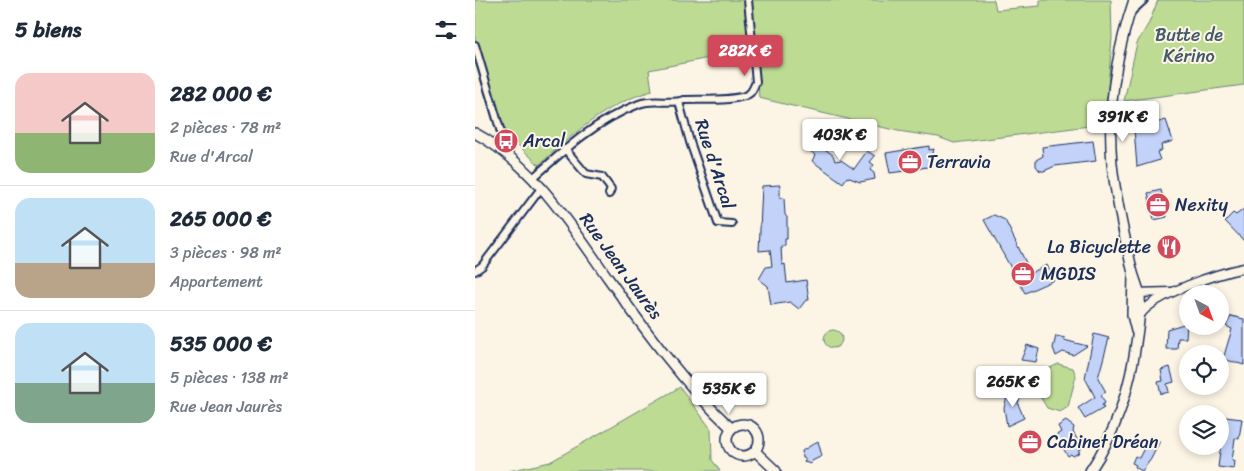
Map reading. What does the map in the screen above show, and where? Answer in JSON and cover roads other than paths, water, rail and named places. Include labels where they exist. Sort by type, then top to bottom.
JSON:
[{"type":"main road","points":[[1090,471],[1112,434],[1123,405],[1132,374],[1140,315],[1133,271],[1117,198],[1111,136],[1115,73],[1134,0]]},
{"type":"main road","name":"Rue Jean Jaurès","points":[[475,133],[498,147],[542,188],[661,350],[731,428]]},
{"type":"main road","points":[[1135,292],[1132,315],[1137,337]]},
{"type":"main road","points":[[746,424],[755,429],[759,443],[755,451],[746,456],[731,452],[728,448],[726,437],[731,428],[736,425],[746,424]]},
{"type":"main road","points":[[755,451],[776,471]]},
{"type":"street","name":"Rue d'Arcal","points":[[533,178],[592,128],[639,104],[653,101],[679,102],[685,100],[742,97],[751,92],[756,82],[749,0]]},
{"type":"street","points":[[1130,13],[1144,0]]},
{"type":"street","points":[[475,45],[502,136],[498,147]]},
{"type":"street","name":"Rue d'Arcal","points":[[679,102],[690,142],[718,223],[732,224]]},
{"type":"street","points":[[565,149],[586,174],[602,178],[611,189],[609,194]]},
{"type":"street","points":[[475,271],[482,266],[542,188]]},
{"type":"street","points":[[1140,315],[1145,307],[1173,292],[1201,280],[1244,268]]},
{"type":"street","points":[[1135,292],[1173,292]]},
{"type":"place","name":"Arcal","points":[[506,141]]},
{"type":"place","name":"Terravia","points":[[910,162]]},
{"type":"place","name":"Nexity","points":[[1158,205]]},
{"type":"place","name":"La Bicyclette","points":[[1169,247]]},
{"type":"place","name":"MGDIS","points":[[1023,274]]},
{"type":"place","name":"Cabinet Dréan","points":[[1030,442]]},
{"type":"park label","name":"Butte de Kérino","points":[[1189,45]]}]
